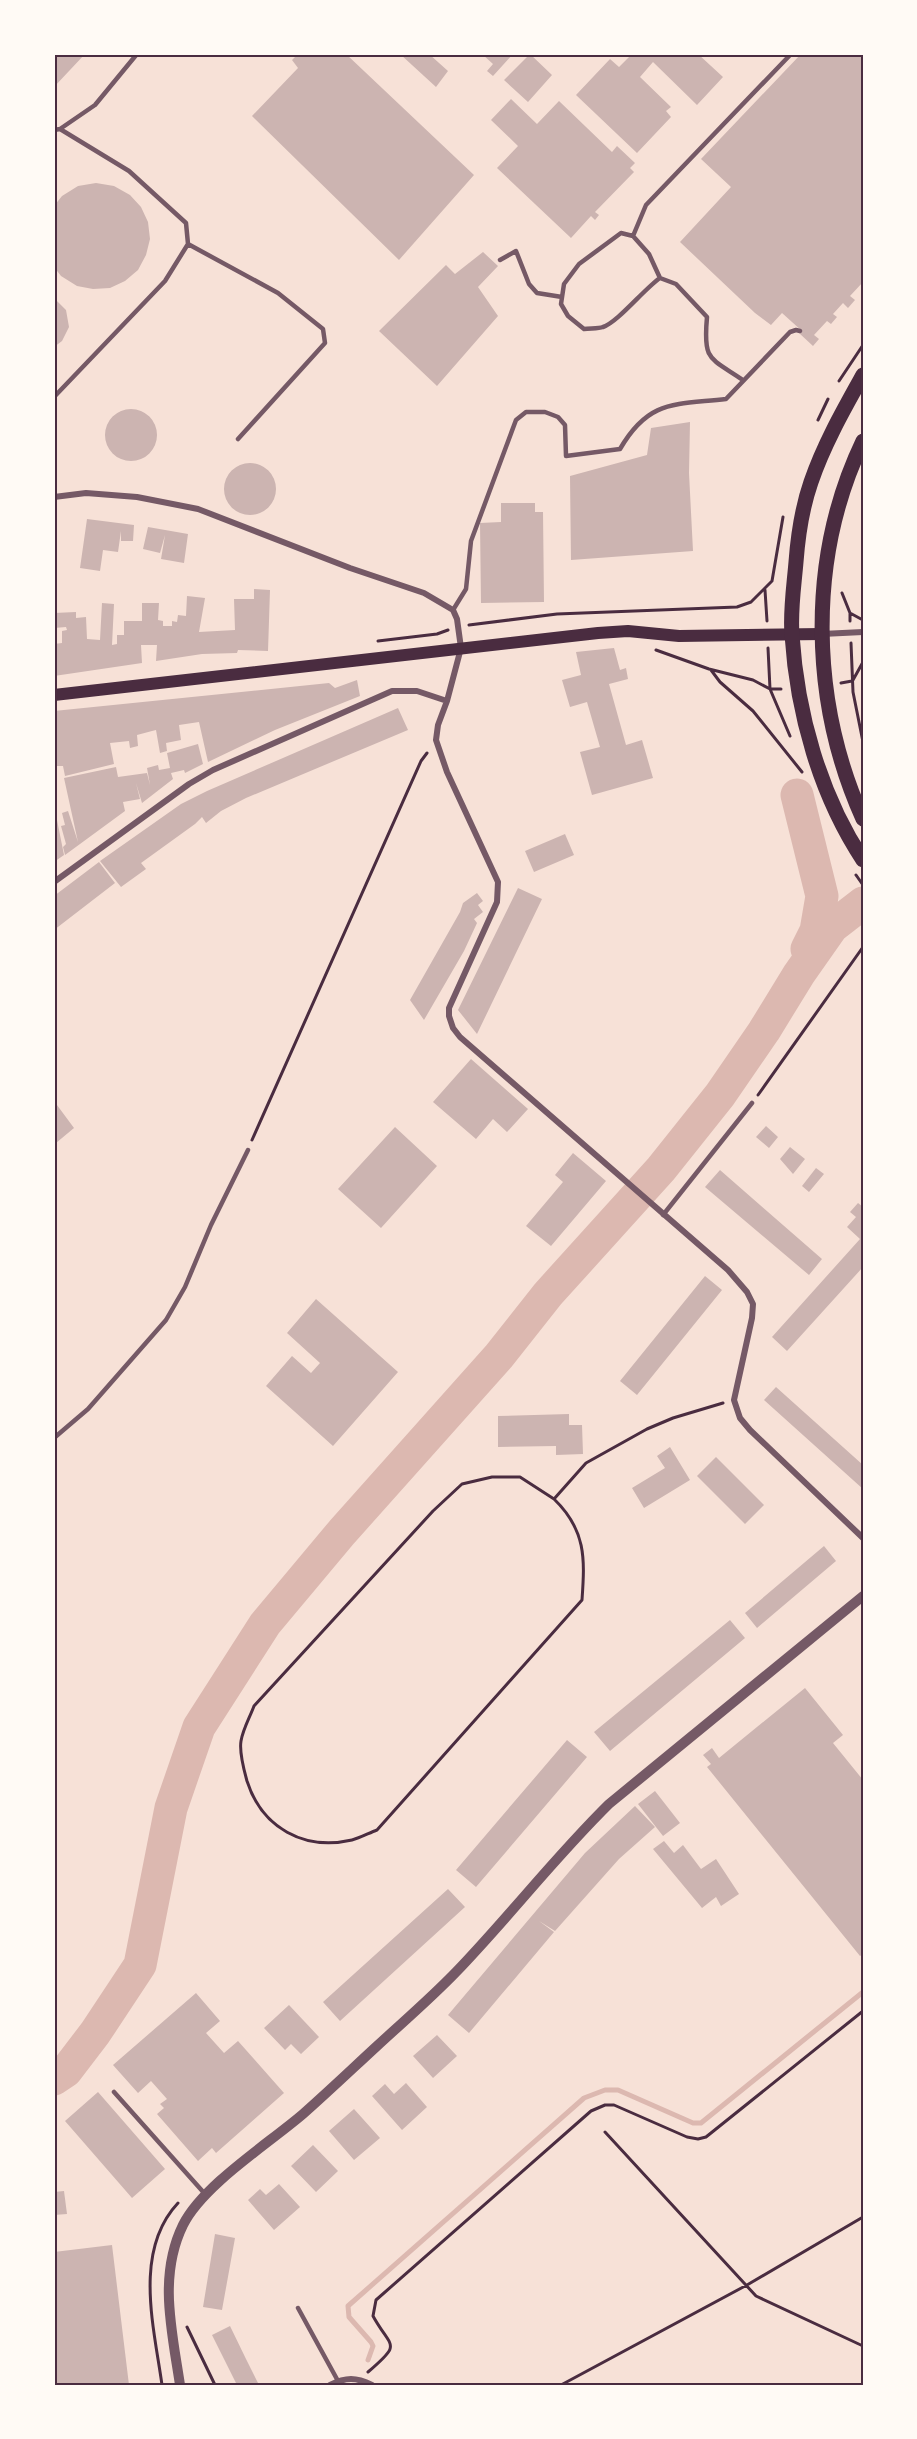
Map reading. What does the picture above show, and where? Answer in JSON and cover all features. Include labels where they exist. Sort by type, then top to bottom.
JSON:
[{"type":"main road","points":[[863,375],[826,444],[811,482],[799,529],[793,583],[792,635],[801,702],[816,760],[837,812],[863,860]]},
{"type":"main road","points":[[863,441],[842,490],[832,526],[824,586],[822,634],[832,723],[843,769],[863,819]]},
{"type":"main road","points":[[54,695],[628,631],[679,636],[822,634]]},
{"type":"street","points":[[54,497],[86,493],[137,496],[198,509],[424,594],[453,610],[461,648],[447,701],[438,724],[436,740],[447,772],[498,882],[496,902],[452,998],[449,1016],[453,1028],[460,1037],[728,1270],[747,1292],[753,1304],[752,1318],[734,1400],[740,1418],[863,1538]]},
{"type":"street","points":[[822,634],[863,632]]},
{"type":"street","points":[[54,882],[189,784],[213,770],[392,691],[417,691],[447,701]]},
{"type":"street","points":[[180,2385],[167,2287],[170,2264],[184,2224],[194,2209],[304,2113],[456,1972],[572,1841],[609,1804],[863,1596]]},
{"type":"street","points":[[330,2385],[344,2378],[360,2379],[372,2385]]},
{"type":"lane","points":[[54,397],[165,281],[188,244],[186,223],[129,171],[57,129],[95,105],[137,54]]},
{"type":"lane","points":[[633,236],[646,205],[791,54]]},
{"type":"lane","points":[[660,278],[634,299],[617,318],[603,327],[584,329],[568,316],[561,304],[564,284],[579,264],[621,233],[633,236],[649,254],[660,278],[676,284],[707,317],[705,343],[709,357],[742,380]]},
{"type":"lane","points":[[188,244],[278,293],[323,329],[325,343],[237,439]]},
{"type":"lane","points":[[500,260],[516,251],[529,284],[537,293],[562,297]]},
{"type":"lane","points":[[453,610],[466,589],[471,541],[516,420],[526,412],[545,412],[558,417],[565,425],[566,456],[620,448],[632,428],[654,411],[668,405],[726,399],[790,332],[801,331]]},
{"type":"lane","points":[[663,1215],[752,1103]]},
{"type":"lane","points":[[54,1438],[88,1409],[166,1320],[185,1287],[216,1215],[248,1150]]},
{"type":"lane","points":[[114,2092],[207,2196]]},
{"type":"lane","points":[[298,2308],[338,2381]]},
{"type":"path","points":[[376,641],[437,634],[458,627],[557,614],[737,607],[752,602],[772,581]]},
{"type":"path","points":[[824,586],[841,586],[850,613],[852,681],[863,742]]},
{"type":"path","points":[[850,613],[863,620]]},
{"type":"path","points":[[649,648],[709,669],[753,680],[770,689]]},
{"type":"path","points":[[852,681],[863,662]]},
{"type":"path","points":[[709,669],[720,682],[753,711],[807,779]]},
{"type":"path","points":[[248,1150],[421,761],[436,740]]},
{"type":"path","points":[[752,1103],[863,947]]},
{"type":"path","points":[[554,1499],[586,1463],[673,1418],[734,1400]]},
{"type":"path","points":[[492,1477],[520,1477],[554,1499],[568,1513],[578,1532],[584,1552],[582,1600],[377,1830],[352,1840],[328,1843],[303,1840],[277,1827],[261,1813],[250,1791],[244,1770],[241,1741],[254,1706],[433,1511],[462,1484],[492,1477]]},
{"type":"path","points":[[360,2379],[390,2351],[390,2339],[373,2316],[376,2300],[591,2111],[605,2105],[614,2105],[687,2137],[698,2139],[706,2137],[863,2011]]},
{"type":"path","points":[[605,2132],[756,2296],[863,2346]]},
{"type":"path","points":[[561,2385],[747,2285],[863,2217]]},
{"type":"path","points":[[185,2322],[215,2385]]},
{"type":"building","points":[[54,54],[85,54],[54,87]]},
{"type":"building","points":[[298,54],[346,54],[474,175],[399,260],[252,116],[298,68],[292,60]]},
{"type":"building","points":[[400,54],[429,54],[448,71],[436,87]]},
{"type":"building","points":[[482,54],[513,54],[493,76],[487,71],[493,64]]},
{"type":"building","points":[[530,54],[552,75],[528,102],[504,80]]},
{"type":"building","points":[[632,54],[698,54],[723,77],[697,105],[653,62],[640,77],[671,107],[666,111],[671,117],[637,153],[576,95],[610,59],[619,67]]},
{"type":"building","points":[[801,54],[863,54],[863,282],[850,296],[855,300],[848,308],[843,303],[833,314],[837,317],[831,324],[827,321],[814,335],[819,339],[813,346],[799,333],[802,331],[782,313],[771,325],[755,313],[680,242],[731,187],[701,159]]},
{"type":"building","points":[[511,99],[537,124],[559,101],[612,152],[617,146],[635,163],[630,168],[634,172],[595,212],[599,215],[595,220],[591,216],[571,238],[497,168],[518,146],[491,120]]},
{"type":"building","points":[[96,183],[114,186],[130,195],[141,207],[148,222],[150,239],[146,255],[138,270],[125,281],[110,288],[93,289],[77,286],[61,276],[54,267],[54,206],[62,196],[78,186]]},
{"type":"building","points":[[483,252],[498,266],[478,287],[498,316],[437,386],[379,331],[446,265],[455,274]]},
{"type":"building","points":[[54,298],[66,310],[69,327],[62,341],[54,347]]},
{"type":"building","points":[[126,409],[136,409],[150,416],[157,435],[150,454],[136,461],[126,461],[116,457],[109,450],[105,440],[105,430],[109,420],[116,413]]},
{"type":"building","points":[[690,422],[689,473],[693,551],[571,560],[570,476],[647,455],[651,428]]},
{"type":"building","points":[[245,463],[255,463],[269,470],[276,489],[269,508],[255,515],[245,515],[235,511],[228,504],[224,494],[224,484],[228,474],[235,467]]},
{"type":"building","points":[[501,503],[535,503],[535,512],[543,512],[544,602],[481,603],[480,523],[501,522]]},
{"type":"building","points":[[87,519],[134,525],[133,541],[121,541],[121,531],[118,552],[103,550],[100,571],[80,568]]},
{"type":"building","points":[[148,527],[188,534],[184,563],[161,559],[165,535],[160,553],[143,549]]},
{"type":"building","points":[[254,589],[270,590],[268,651],[238,650],[237,653],[202,654],[156,661],[157,645],[141,645],[142,663],[54,676],[54,644],[62,643],[62,631],[67,630],[66,627],[54,628],[54,613],[76,612],[76,618],[86,617],[87,639],[100,640],[102,603],[114,604],[112,645],[117,644],[117,635],[124,635],[124,621],[142,621],[142,603],[159,603],[158,620],[163,621],[163,626],[172,626],[172,621],[177,622],[178,615],[186,616],[187,596],[205,598],[199,632],[235,630],[234,599],[254,599]]},
{"type":"building","points":[[614,648],[620,670],[626,668],[628,679],[609,684],[626,745],[642,740],[653,778],[592,795],[580,752],[600,747],[587,702],[570,707],[562,680],[581,675],[576,652]]},
{"type":"building","points":[[357,680],[360,696],[275,730],[208,762],[199,722],[179,725],[181,740],[166,743],[167,751],[160,753],[156,730],[137,735],[138,746],[130,748],[129,741],[110,743],[114,764],[65,776],[63,766],[54,766],[54,711],[329,683],[335,688]]},
{"type":"building","points":[[398,708],[408,730],[246,798],[221,811],[206,823],[202,817],[141,863],[146,869],[121,887],[100,861],[181,804]]},
{"type":"building","points":[[198,744],[203,764],[185,773],[184,770],[171,773],[173,779],[142,803],[136,783],[140,799],[123,802],[125,811],[65,855],[63,847],[66,844],[61,826],[65,825],[62,813],[68,811],[78,842],[64,778],[116,767],[118,777],[147,773],[150,785],[147,768],[158,765],[159,770],[170,768],[167,753]]},
{"type":"building","points":[[54,805],[64,855],[54,862]]},
{"type":"building","points":[[565,834],[574,855],[534,872],[525,851]]},
{"type":"building","points":[[99,862],[115,883],[54,930],[54,896]]},
{"type":"building","points":[[518,888],[542,899],[477,1034],[458,1010]]},
{"type":"building","points":[[477,893],[483,901],[478,905],[483,912],[474,919],[477,923],[464,951],[424,1020],[410,1000],[463,903]]},
{"type":"building","points":[[471,1059],[528,1109],[507,1132],[493,1119],[476,1139],[433,1102]]},
{"type":"building","points":[[54,1101],[74,1128],[56,1143],[54,1141]]},
{"type":"building","points":[[766,1126],[778,1137],[769,1148],[756,1137]]},
{"type":"building","points":[[395,1127],[437,1166],[381,1228],[338,1189]]},
{"type":"building","points":[[790,1147],[805,1159],[793,1174],[780,1159]]},
{"type":"building","points":[[573,1153],[606,1181],[551,1246],[526,1226],[563,1182],[555,1175]]},
{"type":"building","points":[[816,1168],[824,1174],[809,1192],[802,1186]]},
{"type":"building","points":[[720,1170],[822,1259],[809,1275],[705,1187]]},
{"type":"building","points":[[858,1203],[863,1207],[863,1267],[787,1351],[772,1337],[860,1239],[847,1227],[856,1217],[850,1212]]},
{"type":"building","points":[[705,1276],[722,1290],[637,1395],[620,1381]]},
{"type":"building","points":[[316,1299],[398,1372],[333,1446],[266,1386],[292,1356],[311,1373],[320,1363],[287,1333]]},
{"type":"building","points":[[776,1387],[863,1465],[863,1489],[764,1400]]},
{"type":"building","points":[[569,1414],[569,1425],[582,1425],[583,1454],[556,1455],[556,1446],[498,1447],[498,1416]]},
{"type":"building","points":[[670,1447],[690,1480],[644,1508],[632,1488],[665,1468],[657,1456]]},
{"type":"building","points":[[716,1457],[764,1505],[745,1524],[697,1476]]},
{"type":"building","points":[[824,1546],[836,1561],[757,1628],[745,1613]]},
{"type":"building","points":[[730,1620],[745,1638],[610,1751],[594,1732]]},
{"type":"building","points":[[805,1688],[843,1735],[833,1743],[863,1780],[863,1954],[860,1956],[707,1767],[711,1764],[703,1755],[712,1748],[719,1758]]},
{"type":"building","points":[[567,1740],[587,1757],[476,1887],[456,1870]]},
{"type":"building","points":[[655,1791],[680,1823],[663,1836],[638,1804]]},
{"type":"building","points":[[635,1806],[655,1827],[619,1859],[555,1931],[539,1921],[554,1932],[469,2033],[448,2015],[585,1853]]},
{"type":"building","points":[[664,1841],[674,1853],[683,1845],[701,1869],[716,1859],[739,1894],[721,1906],[716,1897],[702,1908],[653,1849]]},
{"type":"building","points":[[448,1889],[465,1907],[340,2021],[323,2002]]},
{"type":"building","points":[[196,1993],[220,2021],[206,2033],[224,2053],[238,2041],[284,2093],[216,2153],[212,2148],[198,2161],[157,2114],[164,2108],[160,2104],[167,2099],[151,2081],[138,2093],[113,2065]]},
{"type":"building","points":[[289,2005],[319,2037],[301,2054],[291,2044],[285,2050],[264,2028]]},
{"type":"building","points":[[437,2035],[457,2056],[433,2078],[413,2056]]},
{"type":"building","points":[[406,2083],[427,2107],[402,2130],[372,2096],[385,2084],[394,2094]]},
{"type":"building","points":[[98,2092],[165,2169],[132,2198],[65,2121]]},
{"type":"building","points":[[354,2109],[380,2138],[354,2160],[329,2131]]},
{"type":"building","points":[[313,2145],[338,2171],[316,2192],[291,2166]]},
{"type":"building","points":[[279,2184],[300,2207],[274,2230],[248,2200],[260,2189],[266,2195]]},
{"type":"building","points":[[64,2191],[67,2214],[54,2215],[54,2192]]},
{"type":"building","points":[[215,2234],[235,2238],[222,2310],[203,2307]]},
{"type":"building","points":[[112,2245],[129,2385],[54,2385],[54,2252]]},
{"type":"building","points":[[230,2326],[259,2385],[237,2385],[212,2335]]},
{"type":"waterway","points":[[797,795],[822,896],[816,931],[807,949]]},
{"type":"waterway","points":[[54,2079],[66,2071],[95,2033],[140,1965],[171,1808],[199,1727],[265,1624],[342,1532],[499,1356],[548,1294],[661,1169],[720,1095],[832,927],[863,903]]},
{"type":"waterway","points":[[368,2360],[373,2346],[349,2317],[348,2306],[584,2098],[605,2090],[618,2090],[693,2123],[701,2123],[863,1992]]}]
